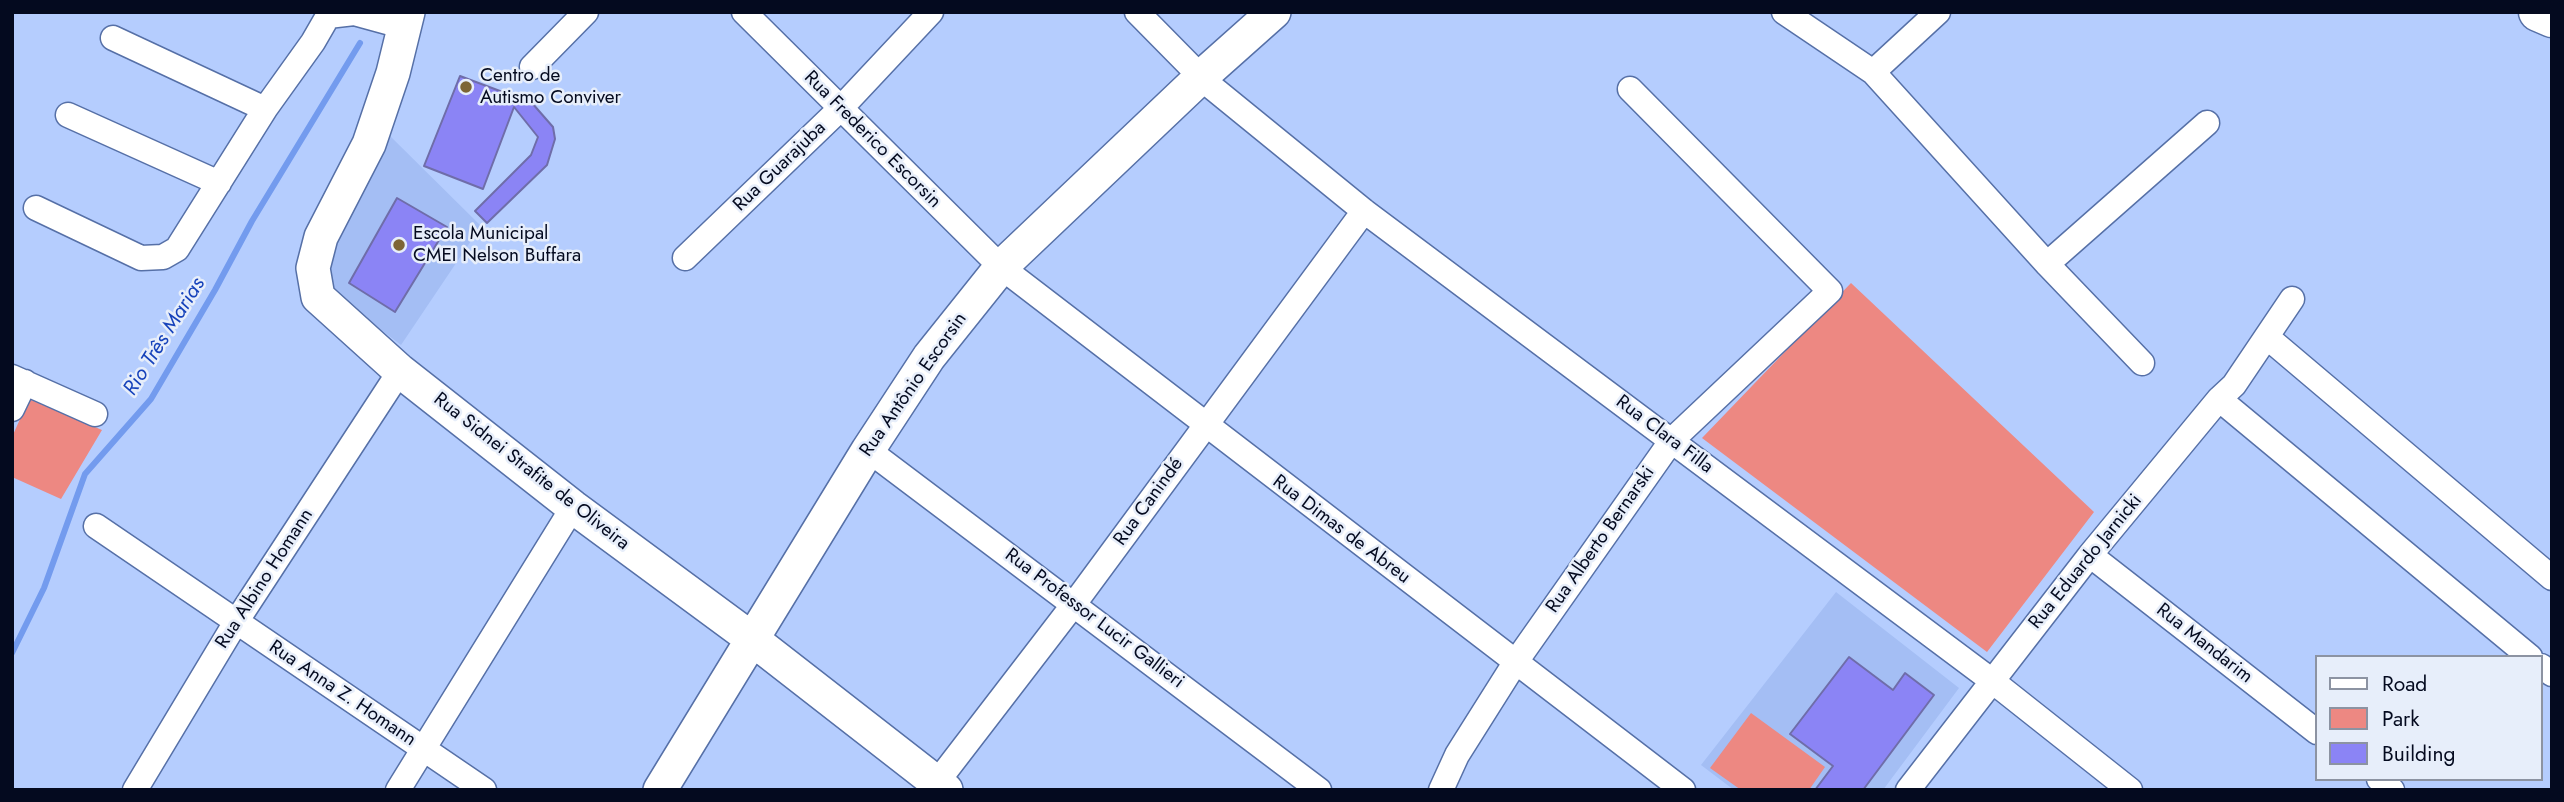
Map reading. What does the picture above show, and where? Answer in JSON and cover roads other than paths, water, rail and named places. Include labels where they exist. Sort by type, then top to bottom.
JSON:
[{"type":"highway","points":[[2538,12],[2552,18]]},
{"type":"street","points":[[532,67],[586,12]]},
{"type":"street","name":"Rua Frederico Escorsin","points":[[744,12],[1001,267]]},
{"type":"street","name":"Rua Guarajuba","points":[[685,258],[840,109],[931,12]]},
{"type":"street","name":"Rua Clara Filla","points":[[1136,12],[1201,77],[1364,211],[1991,680],[2130,790]]},
{"type":"street","name":"Rua Antônio Escorsin","points":[[660,790],[868,450],[929,356],[1001,267],[1201,77],[1275,12]]},
{"type":"street","points":[[1784,12],[1873,72],[2047,264],[2142,363]]},
{"type":"street","points":[[1873,72],[1938,12]]},
{"type":"street","points":[[36,208],[141,258],[163,257],[177,249],[265,109],[313,43],[324,14],[354,13],[407,20]]},
{"type":"street","name":"Rua Sidnei Strafite de Oliveira","points":[[407,20],[393,73],[369,144],[321,237],[313,268],[318,297],[400,371],[573,507],[752,639],[938,787]]},
{"type":"street","points":[[113,38],[265,109]]},
{"type":"street","name":"Rua Alberto Bernarski","points":[[1441,790],[1457,755],[1515,663],[1672,440],[1830,291],[1630,89]]},
{"type":"street","points":[[68,115],[219,183]]},
{"type":"street","points":[[2047,264],[2207,123]]},
{"type":"street","name":"Rua Canindé","points":[[938,787],[1364,211]]},
{"type":"street","name":"Rua Dimas de Abreu","points":[[1001,267],[1684,790]]},
{"type":"street","name":"Rua Eduardo Jarnicki","points":[[1908,790],[2090,555],[2219,399],[2234,385],[2292,299]]},
{"type":"street","points":[[2267,337],[2552,578]]},
{"type":"street","name":"Rua Albino Homann","points":[[135,790],[236,622],[400,371]]},
{"type":"street","points":[[12,409],[18,380],[94,414]]},
{"type":"street","points":[[2219,399],[2528,655]]},
{"type":"street","name":"Rua Professor Lucir Gallieri","points":[[868,450],[1320,790]]},
{"type":"street","points":[[398,790],[573,507]]},
{"type":"street","name":"Rua Anna Z. Homann","points":[[96,526],[484,790]]},
{"type":"street","name":"Rua Mandarim","points":[[2090,555],[2316,731]]},
{"type":"waterway","name":"Rio Três Marias","points":[[12,653],[44,588],[85,474],[151,399],[252,221],[360,43]]},
{"type":"place","name":"Centro de Autismo Conviver","points":[[466,87]]},
{"type":"place","name":"Escola Municipal CMEI Nelson Buffara","points":[[399,245]]}]
